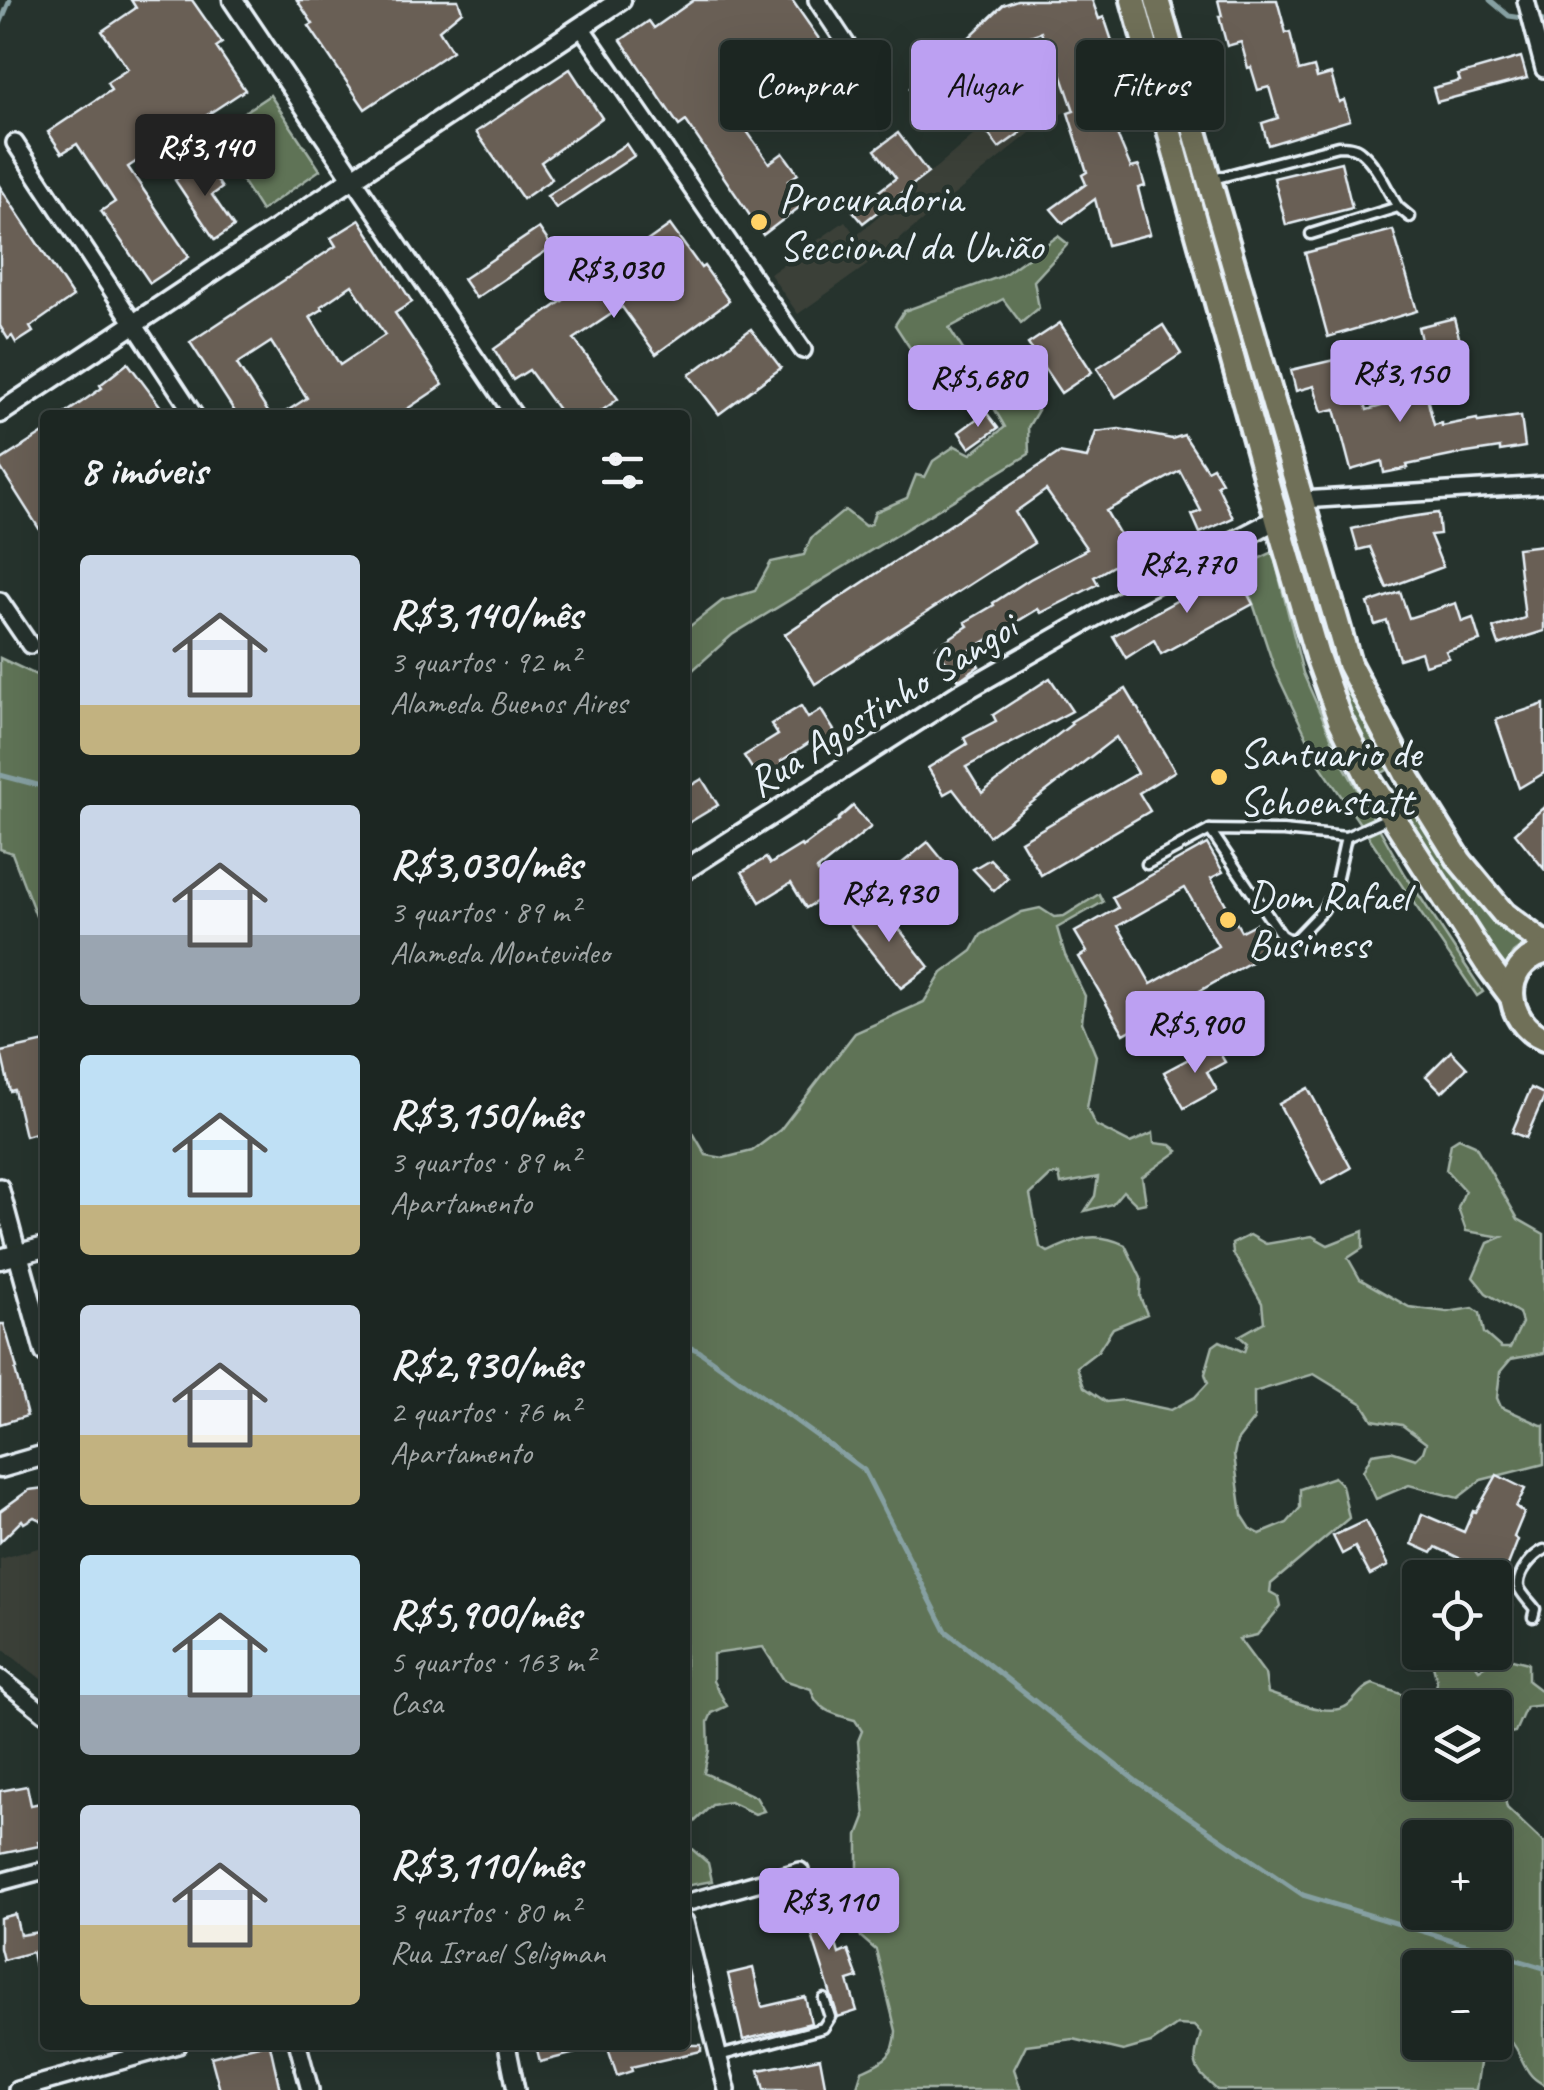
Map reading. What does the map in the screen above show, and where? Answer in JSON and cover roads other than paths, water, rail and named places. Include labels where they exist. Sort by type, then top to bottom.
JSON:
[{"type":"main road","points":[[1133,0],[1277,520],[1340,720],[1392,816],[1511,996]]},
{"type":"main road","points":[[1156,0],[1349,664],[1378,722],[1460,861],[1504,914],[1544,944]]},
{"type":"main road","points":[[1544,952],[1522,965],[1511,996],[1516,1017],[1530,1033],[1544,1038]]},
{"type":"street","points":[[233,0],[511,410]]},
{"type":"street","points":[[0,413],[622,0]]},
{"type":"street","points":[[817,0],[844,40]]},
{"type":"street","points":[[1526,0],[1544,69]]},
{"type":"street","points":[[581,27],[803,350]]},
{"type":"street","points":[[15,144],[191,410]]},
{"type":"street","points":[[1302,500],[1544,485]]},
{"type":"street","name":"Rua Agostinho Sangoi","points":[[690,867],[959,694],[1126,598],[1277,520]]},
{"type":"street","points":[[0,601],[30,645]]},
{"type":"street","points":[[0,1186],[9,1257],[40,1339]]},
{"type":"street","points":[[9,1257],[40,1248]]},
{"type":"street","points":[[0,1468],[40,1456]]},
{"type":"street","points":[[0,1678],[40,1710]]},
{"type":"street","points":[[690,1902],[800,1870]]},
{"type":"street","points":[[0,1882],[40,1871]]},
{"type":"street","points":[[690,1942],[726,2090]]},
{"type":"street","points":[[17,2090],[160,2050]]},
{"type":"street","points":[[299,2050],[310,2090]]},
{"type":"street","points":[[508,2050],[516,2090]]},
{"type":"lane","points":[[1209,180],[1338,146],[1351,146],[1361,151],[1398,207],[1410,217]]},
{"type":"lane","points":[[1311,234],[1398,207]]},
{"type":"lane","points":[[1147,864],[1210,830],[1283,831],[1346,838],[1392,816]]},
{"type":"lane","points":[[1210,830],[1281,936],[1288,939],[1295,939],[1323,910],[1334,891],[1346,838]]},
{"type":"lane","points":[[1533,1618],[1535,1609],[1519,1583],[1534,1555],[1544,1550]]},
{"type":"lane","points":[[719,2056],[823,2028],[830,2017],[824,2000]]},
{"type":"waterway","points":[[0,24],[10,0]]},
{"type":"waterway","points":[[1490,0],[1509,16],[1544,21]]},
{"type":"waterway","points":[[0,775],[40,786]]},
{"type":"waterway","points":[[690,1347],[864,1470],[946,1631],[1136,1781],[1303,1895],[1544,1968]]},
{"type":"place","name":"Procuradoria Seccional da União","points":[[759,222]]},
{"type":"place","name":"Santuario de Schoenstatt","points":[[1219,777]]},
{"type":"place","name":"Dom Rafael Business","points":[[1228,920]]}]
